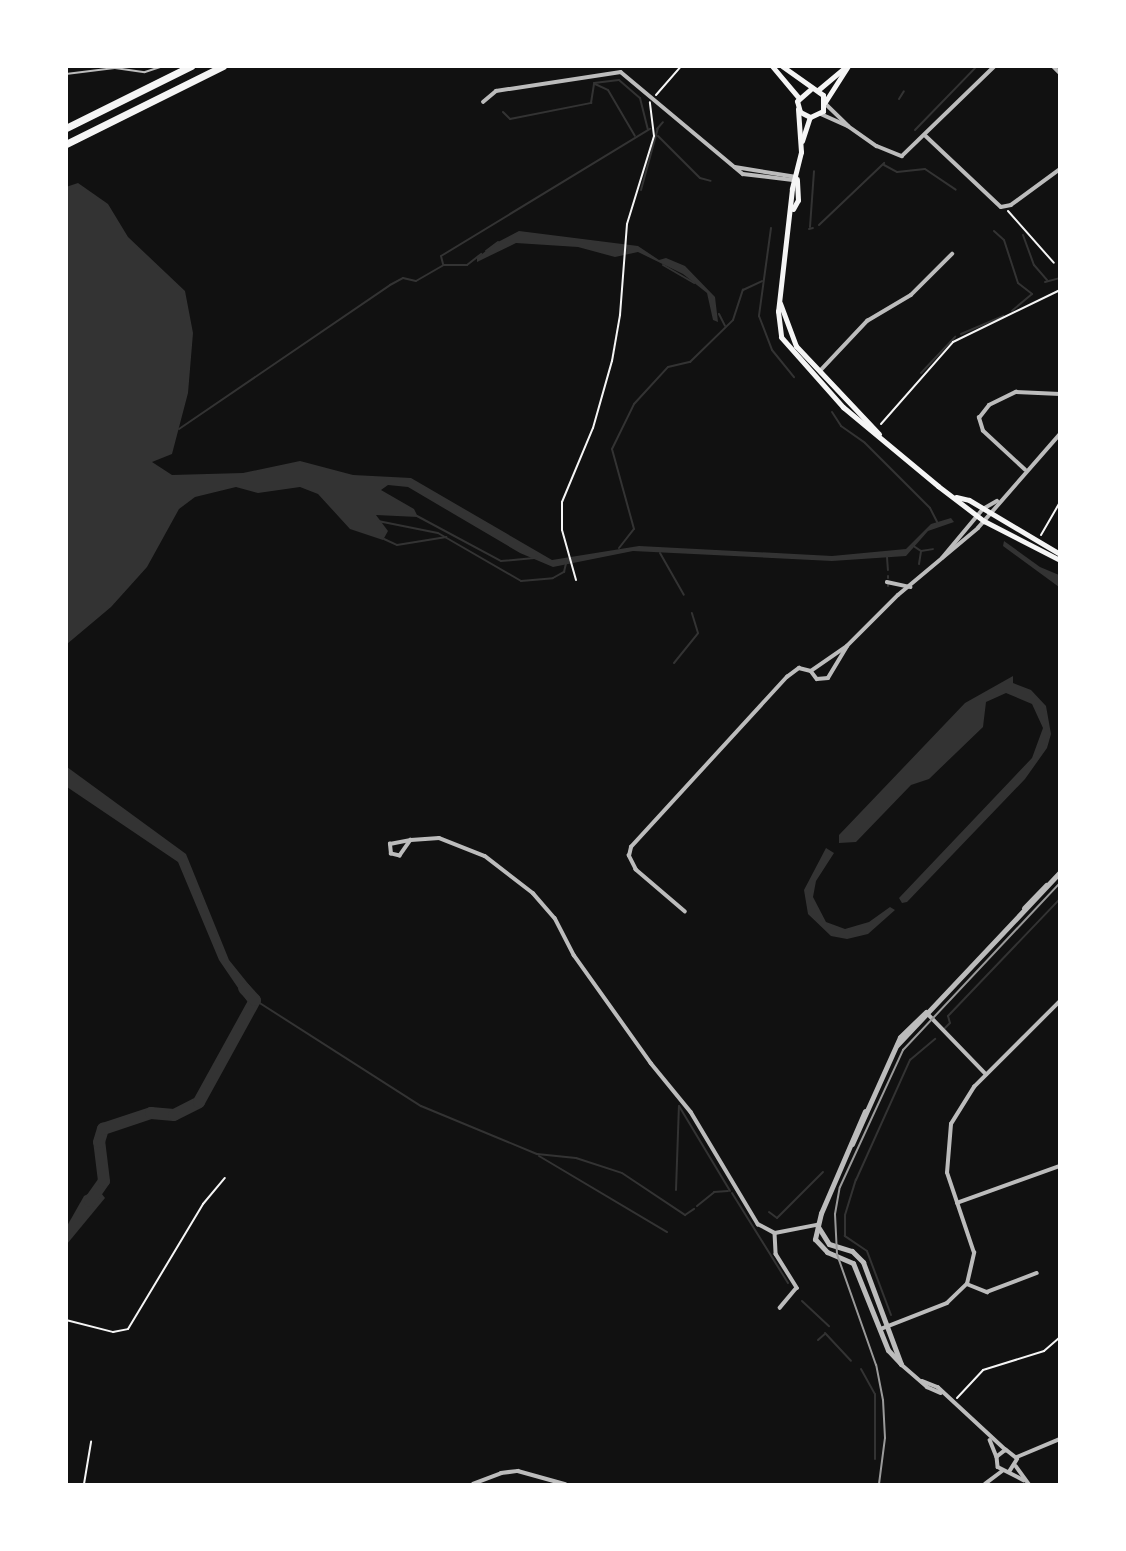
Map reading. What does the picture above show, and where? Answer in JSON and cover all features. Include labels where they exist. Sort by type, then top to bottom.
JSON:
[{"type":"highway","points":[[66,128],[191,66]]},
{"type":"highway","points":[[66,144],[223,66]]},
{"type":"main road","points":[[772,66],[798,97],[802,141]]},
{"type":"main road","points":[[782,66],[811,89],[818,90],[847,66]]},
{"type":"main road","points":[[798,109],[810,117],[821,114],[847,66]]},
{"type":"main road","points":[[798,97],[811,89]]},
{"type":"main road","points":[[818,90],[825,103]]},
{"type":"main road","points":[[810,117],[802,141],[797,178],[799,190],[793,209],[777,324],[781,337],[814,377],[984,521],[1059,560]]},
{"type":"main road","points":[[780,303],[791,338],[880,435]]},
{"type":"main road","points":[[956,497],[983,509],[1059,554]]},
{"type":"street","points":[[821,114],[848,126],[897,156],[926,136],[995,66]]},
{"type":"street","points":[[1053,66],[1059,73]]},
{"type":"street","points":[[483,102],[496,91],[615,71],[633,78],[733,167],[747,176],[790,182],[797,178],[791,173],[733,167]]},
{"type":"street","points":[[825,103],[848,126]]},
{"type":"street","points":[[926,136],[1004,207],[1059,169]]},
{"type":"street","points":[[814,377],[867,321],[911,295],[952,254]]},
{"type":"street","points":[[1025,470],[983,431],[979,418],[989,405],[1010,393],[1031,389],[1059,394]]},
{"type":"street","points":[[811,671],[848,646],[898,595],[912,587],[984,521],[1025,470],[1059,435]]},
{"type":"street","points":[[939,562],[977,515],[998,501]]},
{"type":"street","points":[[887,582],[912,587]]},
{"type":"street","points":[[685,912],[636,870],[629,856],[631,847],[778,686],[799,668],[811,671],[817,679],[828,678],[848,646]]},
{"type":"street","points":[[411,840],[400,856],[391,854],[390,844],[411,840],[439,838],[485,856],[550,910],[574,955],[691,1112],[758,1224],[775,1233],[817,1225]]},
{"type":"street","points":[[1017,1457],[989,1438],[943,1393],[922,1381],[891,1355],[857,1269],[850,1260],[820,1247],[815,1239],[817,1225],[847,1151],[897,1045],[1059,872]]},
{"type":"street","points":[[880,1329],[951,1301],[967,1284],[974,1253],[947,1173],[948,1135],[962,1102],[1059,1001]]},
{"type":"street","points":[[926,1012],[986,1074]]},
{"type":"street","points":[[957,1203],[1059,1166]]},
{"type":"street","points":[[817,1225],[829,1244],[852,1251],[863,1262],[901,1364]]},
{"type":"street","points":[[775,1233],[776,1254],[797,1288],[780,1308]]},
{"type":"street","points":[[967,1284],[987,1292],[1037,1273]]},
{"type":"street","points":[[989,1438],[997,1457],[993,1476]]},
{"type":"street","points":[[1017,1457],[1059,1439]]},
{"type":"street","points":[[997,1457],[1006,1450]]},
{"type":"street","points":[[1017,1457],[1016,1466],[1029,1485]]},
{"type":"street","points":[[997,1465],[1002,1471]]},
{"type":"street","points":[[1009,1472],[1016,1466]]},
{"type":"street","points":[[473,1485],[518,1471],[565,1485]]},
{"type":"street","points":[[985,1485],[1002,1471],[1024,1480]]},
{"type":"lane","points":[[66,74],[115,68],[145,72],[164,66]]},
{"type":"path","points":[[654,97],[681,66]]},
{"type":"path","points":[[576,580],[562,502],[593,428],[611,361],[627,224],[654,136],[649,104]]},
{"type":"path","points":[[1004,207],[1054,263]]},
{"type":"path","points":[[881,424],[953,342],[1059,290]]},
{"type":"path","points":[[1041,535],[1059,502]]},
{"type":"path","points":[[66,1320],[113,1332],[128,1329],[203,1204],[225,1178]]},
{"type":"path","points":[[954,1402],[983,1370],[1044,1351],[1059,1337]]},
{"type":"path","points":[[85,1485],[91,1442]]},
{"type":"shaded area","points":[[78,183],[108,204],[128,237],[185,291],[193,333],[188,393],[172,454],[152,462],[172,475],[243,473],[300,461],[353,475],[411,478],[552,560],[639,546],[832,556],[906,549],[931,524],[951,518],[954,522],[928,531],[906,556],[832,561],[633,551],[553,567],[520,553],[408,487],[388,485],[381,490],[414,509],[418,517],[376,515],[388,531],[383,540],[350,529],[318,494],[300,487],[258,493],[236,487],[195,497],[179,509],[147,567],[111,607],[67,644],[66,187]]},
{"type":"shaded area","points":[[519,231],[638,246],[659,260],[666,258],[685,266],[715,297],[718,322],[713,320],[707,293],[683,274],[638,252],[615,257],[578,247],[516,243],[477,262],[477,258],[496,243]]},
{"type":"shaded area","points":[[1004,541],[1040,567],[1059,575],[1059,587],[1003,546]]},
{"type":"shaded area","points":[[1013,676],[1013,683],[1031,690],[1046,706],[1051,734],[1047,748],[1025,779],[907,902],[902,903],[899,898],[1032,758],[1043,728],[1032,704],[1006,693],[986,702],[983,727],[929,779],[911,785],[856,842],[839,843],[839,835],[965,703]]},
{"type":"shaded area","points":[[67,767],[186,854],[229,960],[258,996],[255,1000],[249,1004],[219,960],[178,862],[67,787]]},
{"type":"shaded area","points":[[826,848],[834,853],[816,881],[813,897],[826,922],[845,929],[869,922],[890,907],[895,910],[868,934],[847,939],[831,936],[808,914],[804,890]]},
{"type":"shaded area","points":[[98,1189],[105,1198],[67,1244],[67,1226],[84,1196]]},
{"type":"waterway","points":[[915,130],[977,66]]},
{"type":"waterway","points":[[503,112],[510,119],[591,103],[594,83],[619,80],[640,98],[648,129]]},
{"type":"waterway","points":[[595,84],[608,90],[635,136]]},
{"type":"waterway","points":[[899,99],[904,91]]},
{"type":"waterway","points":[[657,129],[663,122]]},
{"type":"waterway","points":[[641,190],[658,128]]},
{"type":"waterway","points":[[443,264],[441,256],[650,129]]},
{"type":"waterway","points":[[658,136],[700,178],[711,181]]},
{"type":"waterway","points":[[819,225],[884,163]]},
{"type":"waterway","points":[[884,165],[897,172],[925,169],[956,190]]},
{"type":"waterway","points":[[810,227],[814,171]]},
{"type":"waterway","points":[[771,228],[759,316],[772,350],[794,377]]},
{"type":"waterway","points":[[809,229],[813,228]]},
{"type":"waterway","points":[[994,231],[1004,240],[1018,283],[1032,294],[1012,311]]},
{"type":"waterway","points":[[1023,235],[1034,265],[1047,280]]},
{"type":"waterway","points":[[486,251],[498,242]]},
{"type":"waterway","points":[[179,429],[390,285],[403,278],[416,281],[444,265],[467,265],[481,254]]},
{"type":"waterway","points":[[663,265],[694,283]]},
{"type":"waterway","points":[[1045,282],[1060,278]]},
{"type":"waterway","points":[[619,548],[634,529],[612,449],[634,404],[668,367],[690,362],[733,320],[743,290],[762,281]]},
{"type":"waterway","points":[[719,314],[725,326]]},
{"type":"waterway","points":[[961,334],[1003,316]]},
{"type":"waterway","points":[[921,373],[955,337]]},
{"type":"waterway","points":[[832,412],[841,426],[865,443],[930,508],[937,522]]},
{"type":"waterway","points":[[417,516],[501,561],[537,558]]},
{"type":"waterway","points":[[378,521],[438,533],[521,581],[553,578],[564,572],[566,563]]},
{"type":"waterway","points":[[384,539],[397,545],[446,537]]},
{"type":"waterway","points":[[912,545],[921,551],[933,549]]},
{"type":"waterway","points":[[919,564],[921,552]]},
{"type":"waterway","points":[[660,553],[684,595]]},
{"type":"waterway","points":[[887,557],[888,570]]},
{"type":"waterway","points":[[674,663],[698,633],[692,613]]},
{"type":"waterway","points":[[945,1028],[950,1023],[948,1016],[1060,899]]},
{"type":"waterway","points":[[90,1201],[104,1181],[99,1142],[103,1129],[151,1113],[174,1115],[199,1102],[255,1000],[244,988]]},
{"type":"waterway","points":[[255,1000],[421,1106],[537,1154],[576,1158],[622,1173],[685,1215],[694,1209]]},
{"type":"waterway","points":[[891,1315],[867,1251],[845,1236],[845,1215],[856,1180],[910,1060],[935,1039]]},
{"type":"waterway","points":[[676,1190],[679,1106],[730,1191]]},
{"type":"waterway","points":[[539,1156],[667,1232]]},
{"type":"waterway","points":[[769,1212],[777,1218],[823,1172]]},
{"type":"waterway","points":[[697,1206],[714,1192],[728,1191]]},
{"type":"waterway","points":[[732,1193],[788,1283]]},
{"type":"waterway","points":[[802,1301],[829,1326]]},
{"type":"waterway","points":[[825,1333],[851,1361]]},
{"type":"waterway","points":[[818,1340],[825,1334]]},
{"type":"waterway","points":[[861,1369],[875,1394],[875,1459]]},
{"type":"tram line","points":[[879,1484],[885,1438],[883,1400],[876,1365],[837,1254],[835,1214],[840,1187],[903,1050],[1060,883]]}]
